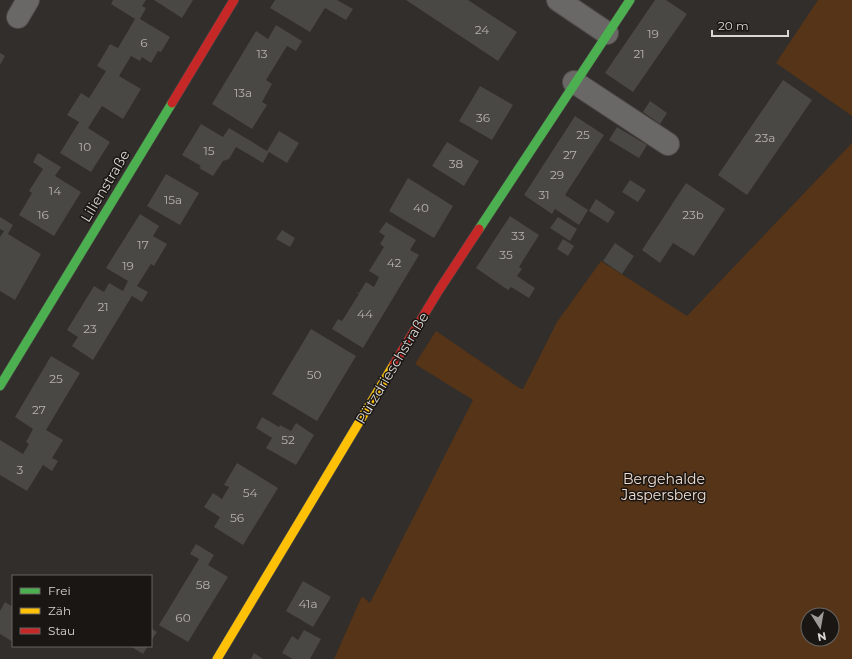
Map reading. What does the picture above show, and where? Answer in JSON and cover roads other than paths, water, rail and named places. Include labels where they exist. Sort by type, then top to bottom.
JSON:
[{"type":"street","name":"Lilienstraße","points":[[0,386],[234,0]]},
{"type":"street","points":[[558,0],[607,33]]},
{"type":"street","name":"Pützdrieschstraße","points":[[217,659],[439,290],[574,82],[630,0]]},
{"type":"street","points":[[574,82],[668,144]]},
{"type":"park label","name":"Bergehalde Jaspersberg","points":[[664,488]]}]
